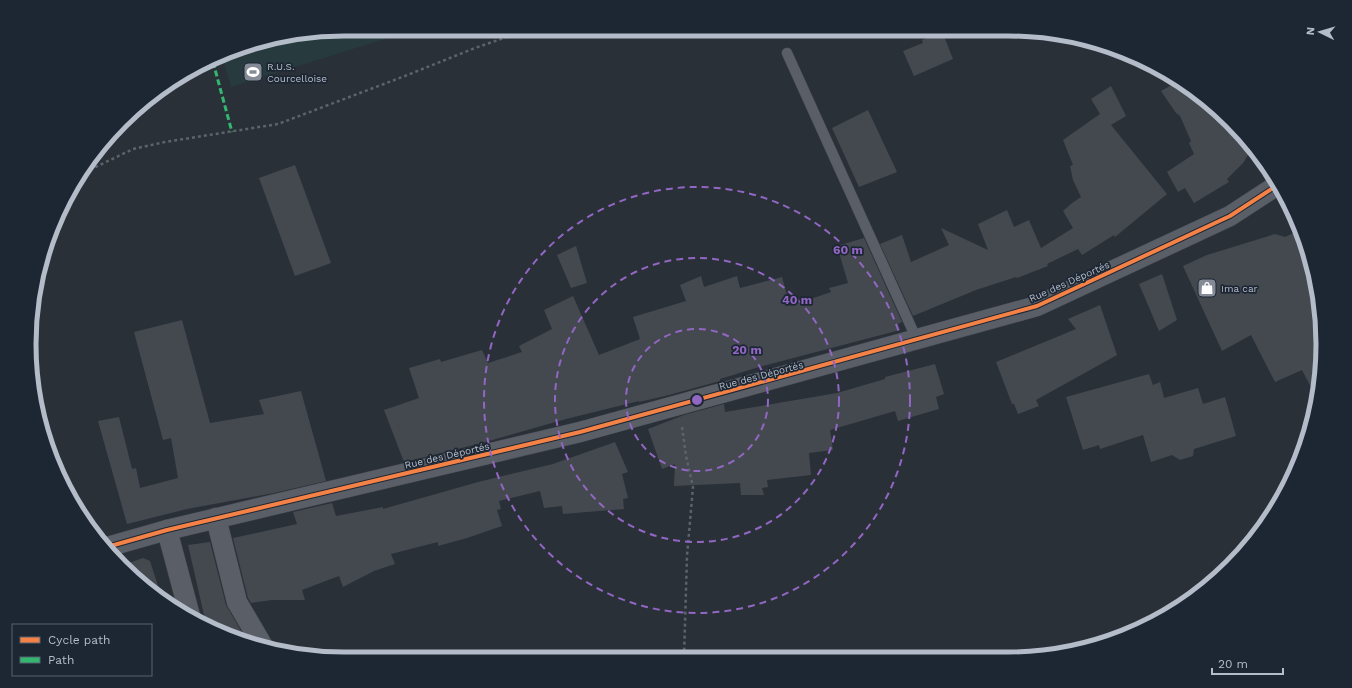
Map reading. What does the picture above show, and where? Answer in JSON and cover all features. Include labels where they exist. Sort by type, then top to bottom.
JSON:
[{"type":"street","name":"Rue des Déportés","points":[[112,547],[167,530],[216,518],[580,432],[1037,306],[1230,216],[1273,188]]},
{"type":"street","points":[[216,518],[237,602],[260,641]]},
{"type":"street","points":[[167,530],[188,610]]},
{"type":"lane","points":[[787,53],[917,340]]},
{"type":"path","points":[[91,169],[133,149],[165,142],[278,124],[510,36]]},
{"type":"path","points":[[680,405],[686,456],[693,487],[687,556],[684,652]]},
{"type":"green space","name":"R.U.S. Courcelloise","points":[[395,36],[231,87],[223,60],[264,46],[324,37]]},
{"type":"building","points":[[931,36],[944,36],[953,59],[914,76],[903,51],[923,43],[922,40]]},
{"type":"building","points":[[1173,84],[1179,88],[1211,112],[1240,141],[1249,153],[1243,163],[1227,179],[1229,182],[1194,203],[1185,188],[1178,192],[1167,172],[1194,154],[1189,143],[1191,141],[1180,116],[1176,113],[1161,91]]},
{"type":"building","points":[[1111,86],[1126,116],[1111,125],[1167,194],[1115,237],[1114,235],[1082,255],[1078,249],[1047,264],[1048,266],[1017,278],[1016,277],[976,290],[913,316],[880,244],[902,235],[911,262],[949,245],[941,228],[988,250],[978,224],[1007,210],[1014,227],[1029,220],[1041,248],[1073,228],[1063,211],[1081,197],[1073,180],[1070,166],[1073,165],[1063,140],[1100,114],[1091,99]]},
{"type":"building","points":[[868,110],[897,172],[859,187],[832,128]]},
{"type":"building","points":[[295,165],[331,263],[295,276],[259,178]]},
{"type":"building","points":[[1295,232],[1306,264],[1310,284],[1316,344],[1312,390],[1302,370],[1275,382],[1251,335],[1222,351],[1183,266],[1207,255],[1275,234],[1285,237]]},
{"type":"building","points":[[864,238],[902,322],[898,324],[900,330],[759,367],[720,379],[720,381],[669,395],[566,419],[478,444],[404,462],[384,410],[419,398],[409,368],[440,359],[441,362],[482,350],[488,363],[522,352],[519,346],[552,329],[544,310],[573,296],[599,355],[640,339],[633,317],[686,301],[680,285],[701,276],[704,287],[737,276],[740,288],[782,277],[790,306],[831,292],[829,288],[848,283],[837,246]]},
{"type":"building","points":[[576,246],[587,283],[571,288],[557,255]]},
{"type":"building","points":[[1162,274],[1177,320],[1159,331],[1139,284]]},
{"type":"building","points":[[1100,305],[1117,355],[1036,400],[1039,406],[1018,414],[1014,404],[1012,404],[996,362],[1076,329],[1068,319]]},
{"type":"building","points":[[182,320],[210,423],[264,414],[259,400],[301,391],[326,481],[274,493],[187,509],[127,524],[98,421],[119,417],[132,469],[136,468],[140,488],[178,478],[171,438],[163,440],[134,332]]},
{"type":"building","points":[[935,364],[944,394],[936,397],[939,409],[898,421],[895,411],[830,430],[833,450],[809,453],[811,475],[767,480],[768,487],[762,488],[764,495],[741,495],[740,483],[674,486],[675,464],[662,469],[648,429],[684,415],[724,404],[725,412],[837,393],[885,379],[885,377]]},
{"type":"building","points":[[1149,374],[1153,385],[1160,382],[1164,398],[1198,388],[1203,404],[1225,397],[1236,436],[1194,449],[1193,456],[1180,460],[1172,455],[1151,462],[1143,435],[1100,449],[1099,445],[1083,450],[1066,397]]},
{"type":"building","points":[[615,442],[628,472],[622,474],[628,498],[623,499],[624,509],[563,514],[562,506],[544,508],[540,491],[499,501],[501,509],[497,510],[502,526],[438,546],[438,542],[391,554],[395,564],[374,571],[343,587],[339,576],[302,590],[305,600],[272,600],[251,603],[248,598],[233,538],[297,524],[293,512],[332,503],[336,516],[383,507],[383,509],[478,482],[553,464]]},
{"type":"building","points":[[210,542],[226,605],[244,636],[205,618],[188,545]]},
{"type":"building","points":[[143,558],[150,561],[159,590],[141,576],[127,563]]},
{"type":"marked path","points":[[214,65],[232,132]]},
{"type":"cycle path","points":[[111,546],[167,530],[580,432],[1037,306],[1230,216],[1273,188]]},
{"type":"place","name":"R.U.S. Courcelloise","points":[[253,72]]},
{"type":"place","name":"Ima car","points":[[1207,288]]}]
